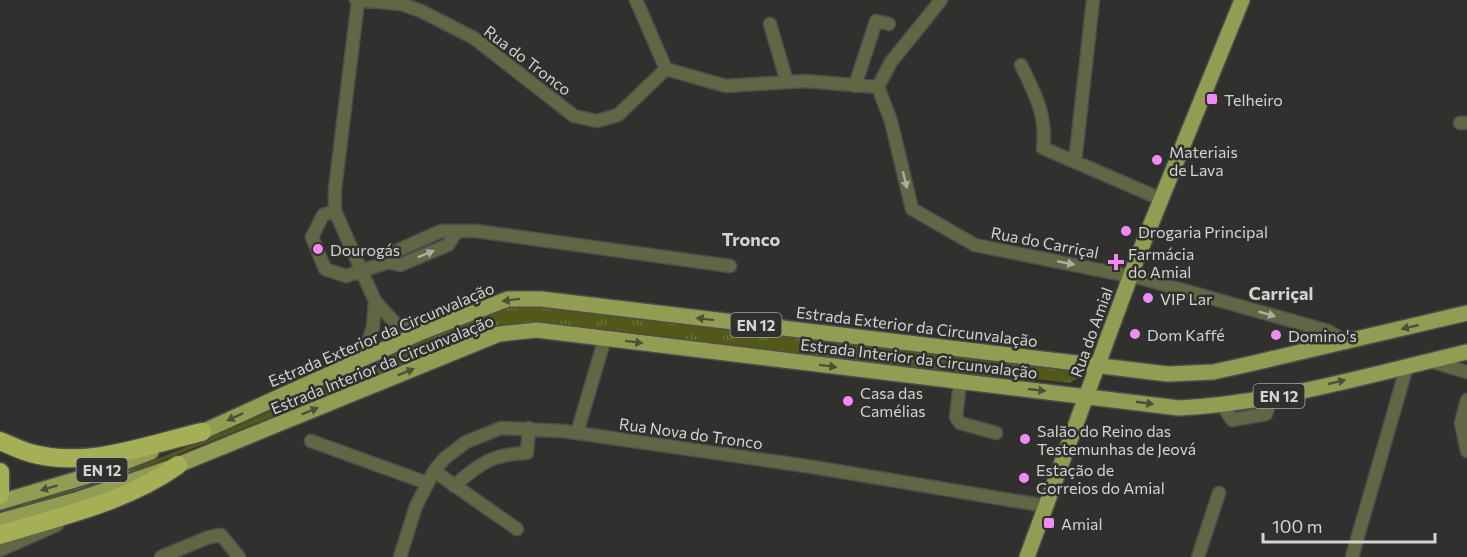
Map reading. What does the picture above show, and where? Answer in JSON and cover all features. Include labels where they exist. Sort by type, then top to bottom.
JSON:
[{"type":"highway","points":[[0,441],[30,453],[65,457],[112,456],[202,432]]},
{"type":"highway","points":[[0,535],[106,501],[154,482],[178,465]]},
{"type":"highway","points":[[0,472],[0,495]]},
{"type":"main road","name":"Rua do Amial","points":[[1027,557],[1130,276],[1242,0]]},
{"type":"main road","name":"Estrada Exterior da Circunvalação","points":[[0,502],[88,476],[202,432],[363,357],[508,299],[541,299],[1168,374],[1213,372],[1467,313]]},
{"type":"main road","name":"Estrada Interior da Circunvalação","points":[[0,521],[76,500],[178,465],[499,334],[537,330],[960,382],[1087,395],[1179,408],[1224,406],[1271,398],[1467,351]]},
{"type":"street","points":[[636,0],[666,69],[726,86],[787,82],[878,87],[891,62],[941,0]]},
{"type":"street","points":[[1075,162],[1093,0]]},
{"type":"street","points":[[357,1],[335,189],[335,210],[375,301],[396,324],[422,332]]},
{"type":"street","name":"Rua do Tronco","points":[[357,1],[402,2],[474,38],[574,116],[597,121],[618,115],[666,69]]},
{"type":"street","points":[[855,86],[876,21],[889,24]]},
{"type":"street","points":[[770,24],[787,82]]},
{"type":"street","points":[[1021,65],[1037,99],[1046,127],[1043,148],[1161,199]]},
{"type":"street","name":"Rua do Carriçal","points":[[878,87],[886,108],[912,209],[975,245],[1130,276],[1328,331],[1347,342]]},
{"type":"street","points":[[335,210],[323,215],[312,237],[325,269],[346,276],[362,273],[389,262],[400,265],[448,245],[456,232],[476,231],[730,266]]},
{"type":"street","points":[[363,357],[373,327],[375,301]]},
{"type":"street","points":[[577,433],[605,338]]},
{"type":"street","points":[[1428,361],[1467,372]]},
{"type":"street","points":[[1352,557],[1407,366]]},
{"type":"street","points":[[960,382],[956,417],[960,423],[996,433]]},
{"type":"street","points":[[1467,400],[1461,423],[1467,451]]},
{"type":"street","points":[[454,486],[479,464],[505,453],[526,453],[529,428]]},
{"type":"street","name":"Rua Nova do Tronco","points":[[400,557],[427,483],[434,471],[445,458],[466,442],[501,429],[529,428],[577,433],[813,467],[1046,506]]},
{"type":"street","points":[[311,441],[427,483]]},
{"type":"street","points":[[434,471],[518,529]]},
{"type":"street","points":[[1198,557],[1219,493]]},
{"type":"street","points":[[0,550],[106,501]]},
{"type":"street","points":[[161,557],[209,537],[221,535],[239,557]]},
{"type":"green space","points":[[531,304],[1069,370],[1079,378],[1069,383],[1020,377],[968,376],[532,323],[497,328],[143,468],[32,506],[0,512],[6,508],[145,464],[233,428],[489,311],[507,306]]},
{"type":"place","name":"Telheiro","points":[[1212,99]]},
{"type":"place","name":"Materiais de Lava","points":[[1157,160]]},
{"type":"place","name":"Drogaria Principal","points":[[1126,231]]},
{"type":"place","name":"Dourogás","points":[[318,249]]},
{"type":"place","name":"Farmácia do Amial","points":[[1116,262]]},
{"type":"place","name":"VIP Lar","points":[[1148,298]]},
{"type":"place","name":"Dom Kaffé","points":[[1135,334]]},
{"type":"place","name":"Domino's","points":[[1276,335]]},
{"type":"place","name":"Casa das Camélias","points":[[848,401]]},
{"type":"place","name":"Salão do Reino das Testemunhas de Jeová","points":[[1025,439]]},
{"type":"place","name":"Estação de Correios do Amial","points":[[1024,478]]},
{"type":"place","name":"Amial","points":[[1049,523]]},
{"type":"district","name":"Tronco","points":[[751,239]]},
{"type":"district","name":"Carriçal","points":[[1281,293]]}]
